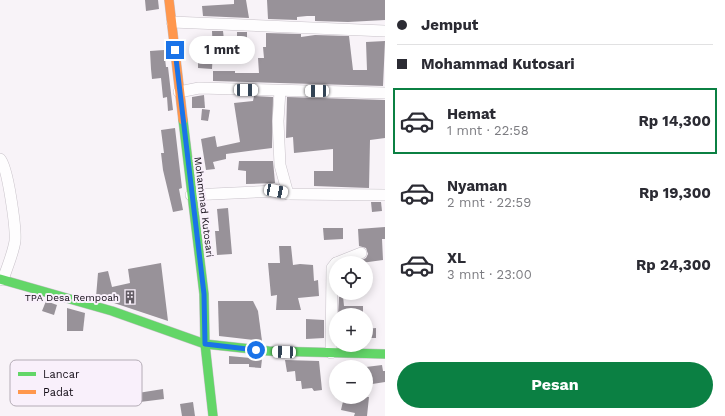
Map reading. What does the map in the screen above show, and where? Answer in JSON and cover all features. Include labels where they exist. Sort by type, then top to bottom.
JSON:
[{"type":"street","name":"Mohammad Kutosari","points":[[169,0],[191,195],[204,294],[205,344],[213,416]]},
{"type":"street","points":[[172,22],[385,31]]},
{"type":"street","points":[[179,92],[199,88],[385,93]]},
{"type":"street","points":[[280,91],[278,121],[280,165],[288,194]]},
{"type":"street","points":[[0,159],[3,162],[15,223],[15,241],[1,279],[112,311],[205,344],[269,351],[385,354]]},
{"type":"street","points":[[191,195],[276,191],[288,194],[385,195]]},
{"type":"street","points":[[354,256],[361,253]]},
{"type":"street","points":[[331,353],[332,300]]},
{"type":"building","points":[[145,0],[158,0],[159,9],[146,11]]},
{"type":"building","points":[[234,0],[246,0],[249,18],[203,16],[202,6],[234,4]]},
{"type":"building","points":[[267,0],[385,0],[385,20],[348,22],[315,21],[315,16],[297,17],[297,20],[268,19]]},
{"type":"building","points":[[212,31],[223,31],[224,40],[237,39],[237,32],[247,32],[247,54],[213,56]]},
{"type":"building","points":[[266,33],[301,34],[301,37],[315,35],[349,36],[353,70],[367,70],[366,42],[385,41],[383,86],[213,81],[213,71],[259,73],[258,58],[264,58],[263,47],[266,47]]},
{"type":"building","points":[[194,49],[213,50],[212,69],[198,68],[198,61],[194,61]]},
{"type":"building","points":[[164,50],[166,67],[168,67],[173,110],[168,111],[167,97],[163,98],[161,78],[152,79],[151,69],[150,51]]},
{"type":"building","points":[[204,95],[205,108],[192,108],[192,97]]},
{"type":"building","points":[[254,96],[273,97],[272,148],[226,154],[226,159],[213,162],[215,169],[206,170],[201,139],[215,136],[217,147],[240,142],[234,103],[253,101]]},
{"type":"building","points":[[287,97],[385,100],[385,138],[370,140],[369,188],[314,186],[314,171],[333,171],[333,149],[294,153],[293,137],[286,138]]},
{"type":"building","points":[[202,109],[210,110],[208,121],[201,120]]},
{"type":"building","points":[[175,128],[182,188],[179,189],[183,210],[173,212],[163,170],[161,153],[164,153],[161,130]]},
{"type":"building","points":[[239,161],[273,161],[275,183],[246,184],[246,171],[238,170]]},
{"type":"building","points":[[371,202],[381,202],[382,211],[372,212]]},
{"type":"building","points":[[228,208],[232,254],[217,255],[215,231],[219,231],[217,209]]},
{"type":"building","points":[[385,227],[385,239],[382,239],[383,260],[373,261],[373,256],[367,256],[368,254],[366,248],[359,246],[358,229]]},
{"type":"building","points":[[323,228],[343,228],[343,239],[324,240]]},
{"type":"building","points":[[279,246],[291,246],[293,265],[313,265],[314,281],[318,280],[319,296],[298,298],[301,310],[276,310],[277,295],[271,296],[268,263],[280,263]]},
{"type":"building","name":"TPA Desa Rempoah","points":[[161,263],[168,321],[96,297],[98,273],[108,271],[112,287],[130,283],[128,269]]},
{"type":"building","points":[[339,300],[343,300],[344,306],[363,306],[363,308],[338,308]]},
{"type":"building","points":[[46,301],[57,305],[54,315],[42,311]]},
{"type":"building","points":[[218,301],[253,301],[258,311],[262,341],[219,336]]},
{"type":"building","points":[[67,308],[85,313],[83,331],[67,331]]},
{"type":"building","points":[[306,319],[324,320],[324,338],[306,339]]},
{"type":"building","points":[[373,328],[376,328],[376,338],[373,338]]},
{"type":"building","points":[[229,356],[262,359],[261,368],[249,367],[249,364],[229,364]]},
{"type":"building","points":[[285,360],[319,361],[322,390],[314,391],[312,388],[302,389],[301,381],[296,381],[295,371],[287,372]]},
{"type":"building","points":[[382,365],[383,371],[385,371],[385,382],[373,384],[373,366]]},
{"type":"building","points":[[163,389],[164,399],[142,402],[142,392]]},
{"type":"building","points":[[193,402],[195,416],[182,416],[180,404]]},
{"type":"building","points":[[342,404],[368,404],[367,416],[354,416],[355,413],[341,410]]},
{"type":"traffic: fast","points":[[183,120],[204,294],[205,344],[213,416]]},
{"type":"traffic: fast","points":[[0,279],[112,311],[205,344],[269,351],[385,354]]},
{"type":"traffic: slow","points":[[169,0],[183,120]]},
{"type":"place","name":"TPA Desa Rempoah","points":[[130,297]]},
{"type":"route","points":[[175,50],[191,195],[204,294],[205,344],[256,350]]}]
